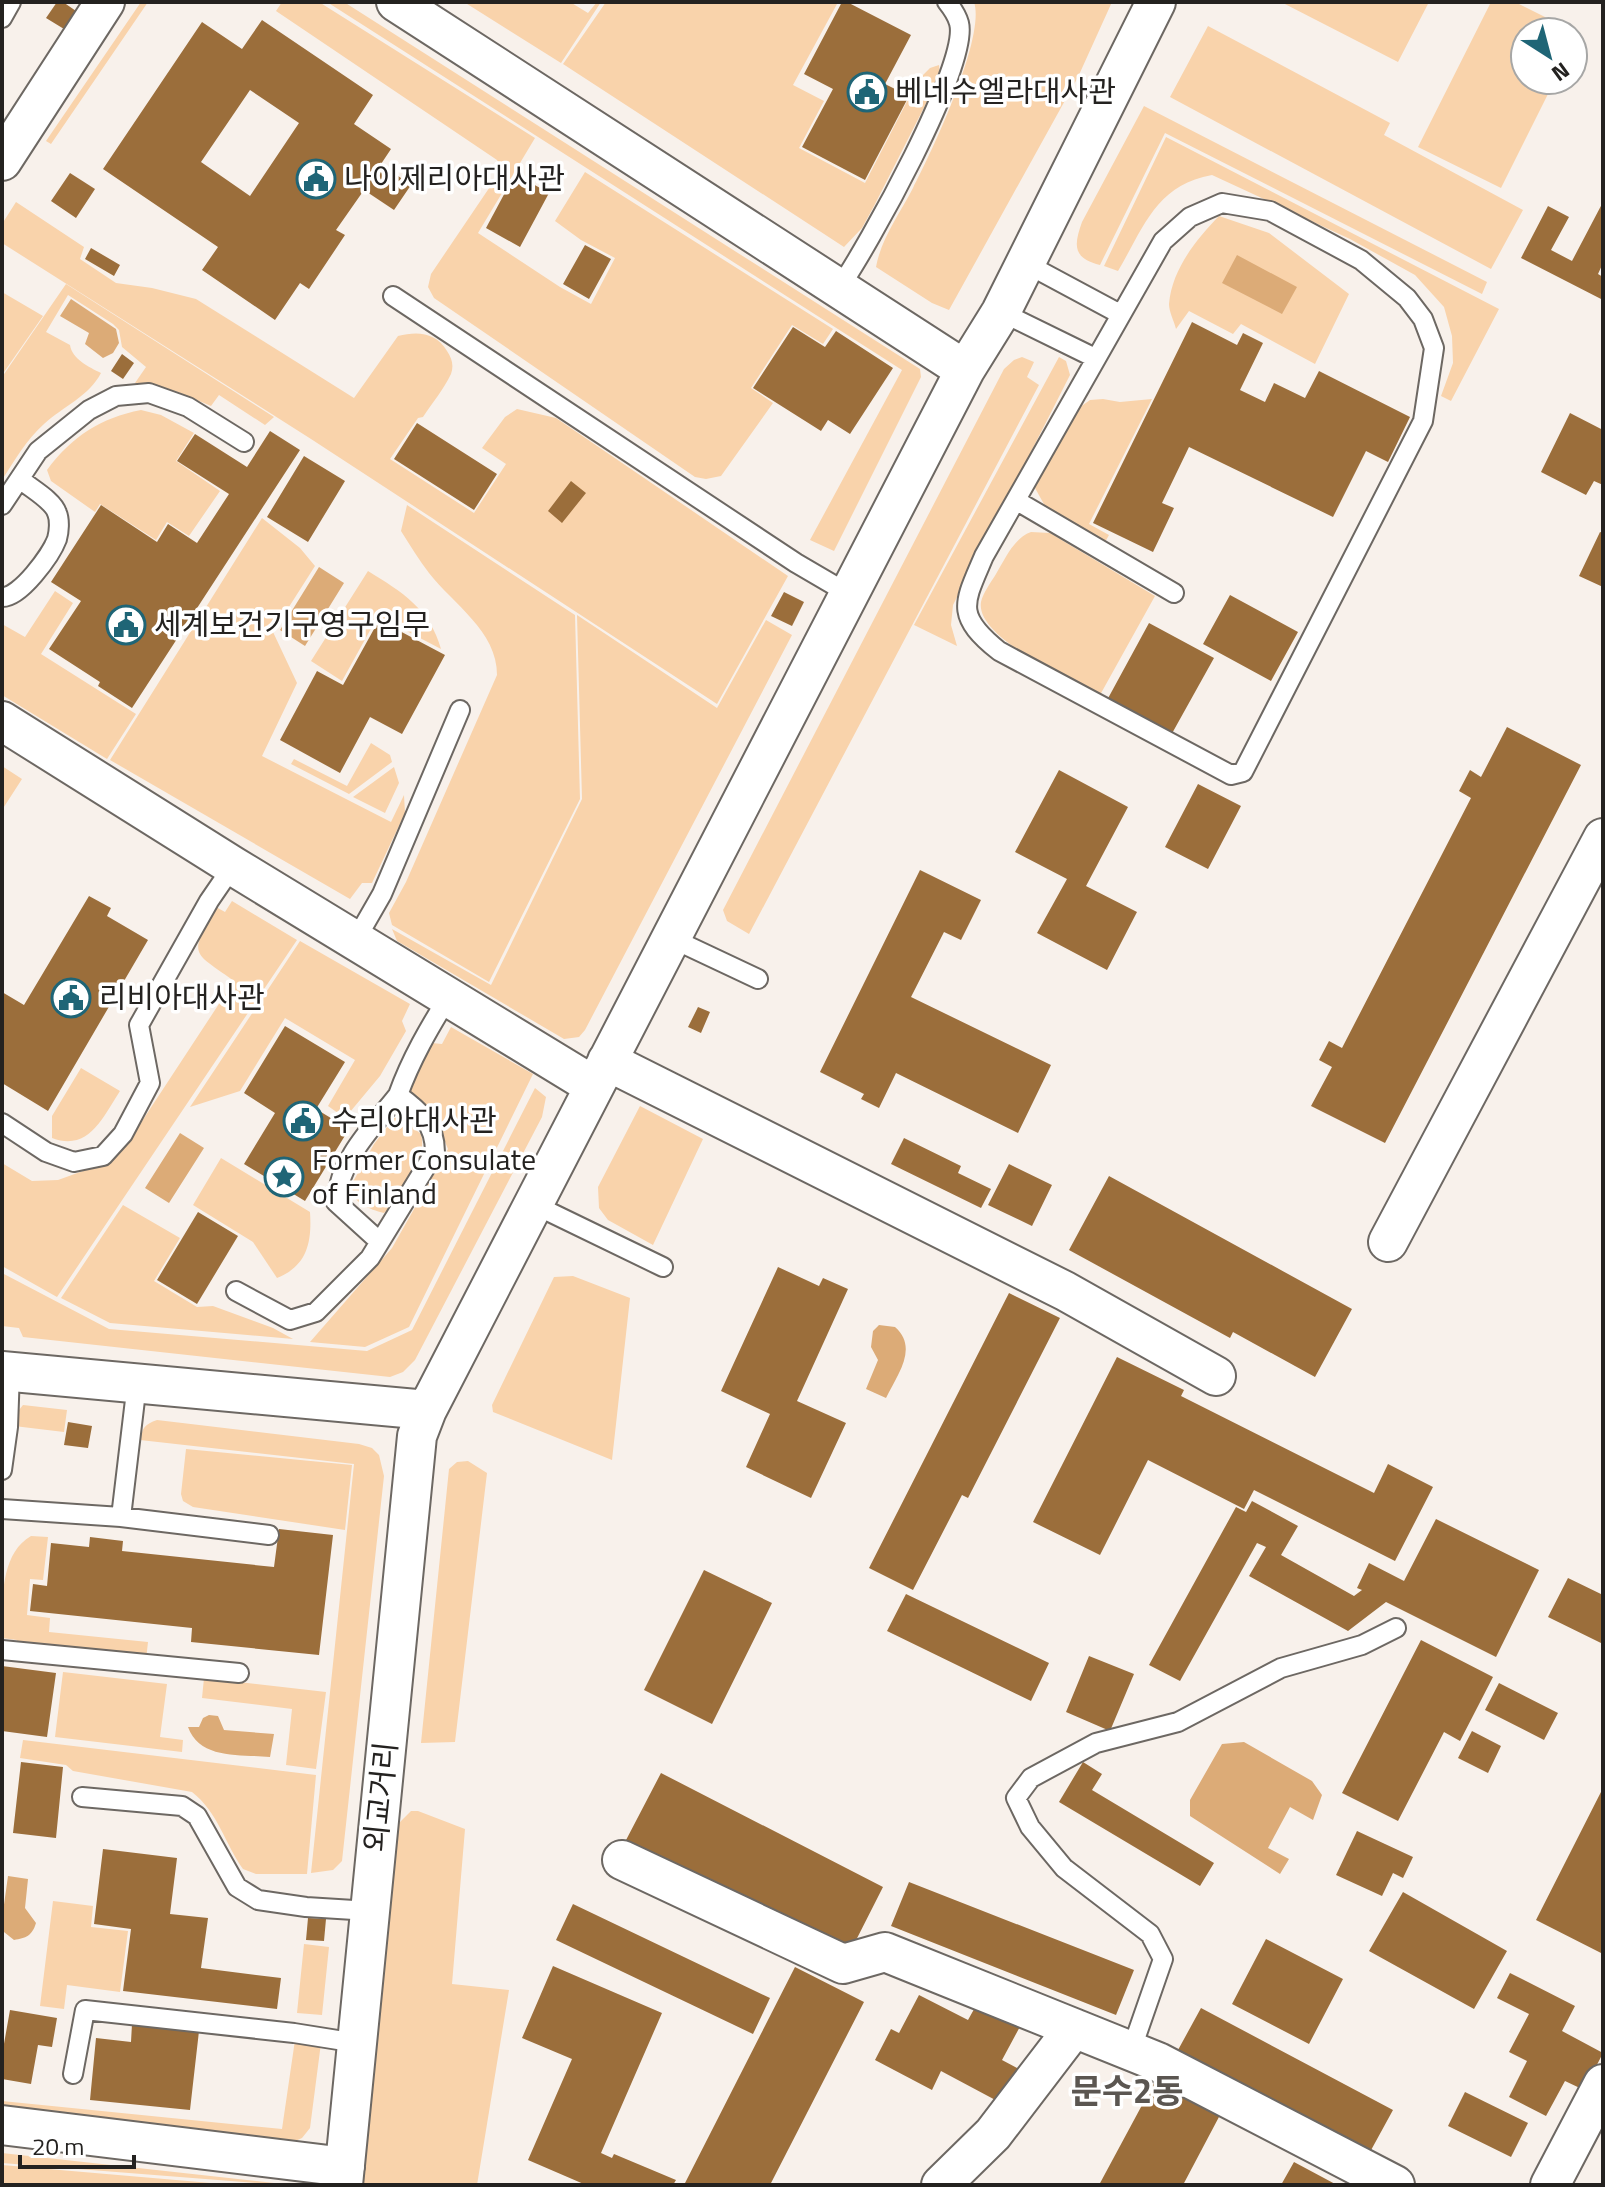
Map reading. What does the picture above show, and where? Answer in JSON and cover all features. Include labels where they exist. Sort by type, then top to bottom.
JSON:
[{"type":"street","points":[[2,161],[105,2]]},
{"type":"street","points":[[396,2],[965,370]]},
{"type":"street","name":"외교거리","points":[[344,2176],[417,1436],[427,1410],[965,370],[1001,312],[1156,2]]},
{"type":"street","points":[[2,721],[233,866],[449,996],[601,1073],[1065,1291],[1216,1376]]},
{"type":"street","points":[[1388,1242],[1603,838]]},
{"type":"street","points":[[6,1371],[427,1410]]},
{"type":"street","points":[[622,1860],[843,1964],[885,1952],[1158,2062],[1395,2185]]},
{"type":"street","points":[[941,2185],[993,2134],[1074,2028]]},
{"type":"street","points":[[1550,2185],[1603,2084]]},
{"type":"street","points":[[2,2125],[344,2176]]},
{"type":"lane","points":[[2,18],[11,2]]},
{"type":"lane","points":[[839,288],[860,259],[929,126],[957,51],[960,24],[947,2]]},
{"type":"lane","points":[[1222,203],[1270,211],[1361,260],[1407,298],[1423,319],[1434,348],[1423,421],[1243,772],[1231,775],[999,651],[977,633],[966,614],[968,594],[984,556],[1095,358],[1163,241],[1190,217],[1222,203]]},
{"type":"lane","points":[[1025,263],[1120,314]]},
{"type":"lane","points":[[393,296],[796,563],[849,594]]},
{"type":"lane","points":[[1001,312],[1095,358]]},
{"type":"lane","points":[[2,505],[38,451],[89,410],[116,396],[149,393],[188,407],[244,442]]},
{"type":"lane","points":[[2,597],[8,598],[23,589],[57,540],[57,510],[20,479]]},
{"type":"lane","points":[[1017,501],[1174,593]]},
{"type":"lane","points":[[355,941],[382,894],[460,710]]},
{"type":"lane","points":[[2,1123],[46,1152],[74,1162],[103,1156],[123,1134],[150,1083],[139,1025],[209,901],[233,866]]},
{"type":"lane","points":[[671,938],[758,979]]},
{"type":"lane","points":[[380,1242],[336,1202],[338,1181],[348,1158],[398,1095],[408,1068],[449,996]]},
{"type":"lane","points":[[236,1291],[290,1320],[316,1312],[370,1258],[435,1152],[435,1135],[426,1120],[398,1095]]},
{"type":"lane","points":[[533,1204],[663,1267]]},
{"type":"lane","points":[[2,1470],[8,1427],[6,1371]]},
{"type":"lane","points":[[121,1517],[137,1383]]},
{"type":"lane","points":[[2,1509],[121,1517],[269,1535]]},
{"type":"lane","points":[[1131,2051],[1163,1959],[1150,1934],[1064,1868],[1030,1827],[1016,1798],[1031,1778],[1096,1743],[1178,1722],[1281,1668],[1362,1645],[1396,1628]]},
{"type":"lane","points":[[2,1650],[239,1673]]},
{"type":"lane","points":[[82,1797],[182,1806],[197,1816],[237,1887],[258,1900],[370,1911]]},
{"type":"lane","points":[[73,2074],[85,2010],[357,2043]]},
{"type":"shaded area","points":[[141,2],[148,2],[51,144],[46,141]]},
{"type":"shaded area","points":[[282,2],[319,2],[535,138],[478,233],[560,287],[591,304],[615,258],[581,240],[555,221],[585,172],[833,329],[823,344],[792,325],[751,388],[773,403],[721,476],[706,479],[695,477],[434,298],[428,287],[431,274],[502,169],[497,160],[276,11]]},
{"type":"shaded area","points":[[327,2],[344,2],[920,369],[921,377],[834,551],[810,540],[902,370]]},
{"type":"shaded area","points":[[464,2],[570,2],[588,13],[597,2],[601,2],[561,63]]},
{"type":"shaded area","points":[[606,2],[837,4],[793,85],[824,101],[799,148],[865,183],[918,80],[930,68],[939,65],[940,76],[862,228],[844,247],[563,64]]},
{"type":"shaded area","points":[[974,2],[1112,2],[1078,77],[949,310],[932,303],[876,267],[886,236],[921,172],[955,95],[972,41],[976,19]]},
{"type":"shaded area","points":[[1281,2],[1429,2],[1398,62]]},
{"type":"shaded area","points":[[1491,2],[1515,2],[1543,16],[1509,16],[1509,96],[1547,96],[1501,188],[1418,147]]},
{"type":"shaded area","points":[[1208,26],[1390,123],[1384,135],[1523,210],[1491,269],[1170,97]]},
{"type":"shaded area","points":[[1144,106],[1487,282],[1482,294],[1165,133],[1100,265],[1084,259],[1077,244],[1082,222]]},
{"type":"shaded area","points":[[1166,137],[1499,309],[1451,401],[1441,396],[1453,363],[1452,336],[1444,307],[1415,275],[1350,239],[1212,175],[1193,180],[1165,198],[1144,224],[1118,271],[1104,266]]},
{"type":"shaded area","points":[[16,202],[84,247],[80,259],[116,283],[196,299],[354,398],[398,336],[419,334],[437,340],[450,356],[451,374],[390,459],[474,513],[506,464],[482,448],[505,417],[517,409],[556,418],[788,576],[717,704],[311,439],[2,243],[2,224]]},
{"type":"shaded area","points":[[1219,216],[1269,233],[1349,294],[1315,364],[1241,324],[1233,334],[1189,311],[1176,329],[1169,304],[1175,279],[1194,245]]},
{"type":"shaded area","points":[[1237,255],[1297,287],[1282,314],[1222,283]]},
{"type":"shaded area","points":[[66,284],[274,417],[265,425],[219,395],[211,406],[178,392],[135,383],[146,367],[122,347],[119,330],[68,295],[46,332],[70,345],[78,358],[101,373],[83,394],[38,430],[2,480],[2,377]]},
{"type":"shaded area","points":[[2,292],[43,316],[2,375]]},
{"type":"shaded area","points":[[71,299],[116,329],[119,343],[113,353],[103,358],[85,344],[89,333],[60,316]]},
{"type":"shaded area","points":[[1022,357],[1034,362],[1027,377],[1039,385],[749,934],[727,921],[723,910],[1004,369]]},
{"type":"shaded area","points":[[1059,357],[1066,361],[1070,375],[953,605],[951,625],[957,646],[914,625]]},
{"type":"shaded area","points":[[1152,399],[1089,524],[1109,535],[1104,544],[1045,506],[1035,488],[1038,474],[1076,410],[1090,400],[1120,402]]},
{"type":"shaded area","points":[[141,410],[161,415],[194,433],[176,461],[220,491],[189,536],[167,522],[156,540],[100,504],[95,512],[51,481],[47,470],[77,438],[113,418]]},
{"type":"shaded area","points":[[407,505],[575,615],[580,799],[489,982],[392,925],[389,913],[406,882],[497,675],[495,659],[482,632],[429,573],[401,531]]},
{"type":"shaded area","points":[[262,518],[300,548],[315,566],[273,632],[297,683],[262,756],[391,822],[404,795],[405,813],[372,883],[362,883],[350,899],[110,760]]},
{"type":"shaded area","points":[[1031,532],[1050,533],[1155,596],[1100,695],[1028,656],[993,630],[983,616],[981,602],[987,588],[1015,544]]},
{"type":"shaded area","points":[[319,567],[344,583],[305,646],[280,630]]},
{"type":"shaded area","points":[[368,571],[403,594],[422,612],[441,649],[378,616],[342,681],[311,661]]},
{"type":"shaded area","points":[[55,591],[73,603],[41,654],[136,714],[107,759],[2,695],[2,624],[25,637]]},
{"type":"shaded area","points":[[577,615],[717,708],[766,620],[792,635],[585,1030],[579,1037],[564,1039],[397,941],[392,929],[491,985],[582,799]]},
{"type":"shaded area","points":[[371,743],[390,755],[392,762],[349,794],[291,764],[294,759],[347,786]]},
{"type":"shaded area","points":[[2,766],[22,779],[2,810]]},
{"type":"shaded area","points":[[394,767],[399,783],[385,813],[353,797]]},
{"type":"shaded area","points":[[232,901],[297,940],[57,1297],[2,1266],[2,1163],[32,1181],[58,1180],[108,1162],[127,1144],[234,981],[202,957],[198,944],[216,907],[225,912]]},
{"type":"shaded area","points":[[300,941],[410,1004],[402,1021],[406,1031],[380,1076],[345,1118],[328,1106],[355,1060],[285,1018],[240,1091],[190,1107]]},
{"type":"shaded area","points":[[451,1027],[533,1074],[409,1327],[365,1347],[310,1342],[392,1248],[448,1149],[434,1115],[409,1091],[432,1043],[442,1044]]},
{"type":"shaded area","points":[[81,1068],[120,1091],[94,1130],[76,1140],[52,1138],[52,1116]]},
{"type":"shaded area","points":[[535,1088],[546,1097],[542,1117],[415,1360],[403,1372],[390,1377],[23,1337],[19,1328],[2,1326],[2,1273],[109,1329],[367,1351],[412,1330]]},
{"type":"shaded area","points":[[640,1106],[703,1139],[653,1245],[608,1220],[599,1208],[598,1187]]},
{"type":"shaded area","points":[[394,1118],[401,1118],[421,1134],[421,1154],[399,1198],[384,1213],[359,1202],[350,1187],[374,1144]]},
{"type":"shaded area","points":[[180,1133],[204,1148],[169,1203],[145,1188]]},
{"type":"shaded area","points":[[221,1158],[310,1212],[306,1252],[287,1273],[277,1278],[253,1242],[193,1205]]},
{"type":"shaded area","points":[[123,1205],[180,1238],[154,1281],[197,1307],[213,1306],[273,1328],[293,1339],[110,1323],[61,1298]]},
{"type":"shaded area","points":[[573,1276],[630,1298],[612,1460],[493,1412],[492,1405],[554,1277]]},
{"type":"shaded area","points":[[879,1325],[895,1327],[902,1335],[906,1353],[886,1398],[866,1389],[878,1360],[871,1347],[873,1331]]},
{"type":"shaded area","points":[[23,1405],[67,1410],[64,1432],[14,1426],[15,1415]]},
{"type":"shaded area","points":[[157,1420],[359,1444],[372,1448],[379,1455],[384,1476],[342,1861],[333,1870],[311,1873],[354,1464],[140,1440],[145,1427]]},
{"type":"shaded area","points":[[186,1449],[352,1465],[345,1530],[193,1507],[183,1501],[181,1494]]},
{"type":"shaded area","points":[[468,1461],[487,1473],[455,1742],[421,1743],[449,1469],[457,1462]]},
{"type":"shaded area","points":[[31,1536],[48,1537],[43,1580],[30,1579],[27,1615],[50,1618],[49,1632],[148,1642],[146,1660],[16,1645],[17,1640],[2,1638],[3,1594],[8,1566],[13,1554]]},
{"type":"shaded area","points":[[63,1672],[167,1684],[160,1737],[183,1740],[182,1752],[55,1737]]},
{"type":"shaded area","points":[[204,1678],[326,1692],[316,1769],[286,1765],[292,1709],[202,1698]]},
{"type":"shaded area","points":[[218,1716],[224,1730],[274,1734],[270,1757],[222,1753],[202,1745],[188,1727],[199,1727],[203,1718]]},
{"type":"shaded area","points":[[23,1740],[316,1775],[307,1874],[256,1874],[243,1869],[215,1819],[192,1792],[73,1771],[66,1765],[20,1758]]},
{"type":"shaded area","points":[[1244,1742],[1312,1781],[1322,1795],[1313,1820],[1290,1807],[1268,1848],[1289,1859],[1280,1874],[1190,1816],[1190,1800],[1222,1744]]},
{"type":"shaded area","points":[[411,1811],[465,1829],[452,1984],[509,1990],[477,2185],[362,2185],[399,1823]]},
{"type":"shaded area","points":[[8,1876],[28,1879],[25,1908],[36,1923],[28,1936],[14,1940],[4,1932],[2,1919]]},
{"type":"shaded area","points":[[53,1901],[93,1906],[91,1927],[128,1931],[120,1992],[67,1985],[64,2009],[40,2006]]},
{"type":"shaded area","points":[[304,1944],[329,1947],[322,2015],[297,2013]]},
{"type":"shaded area","points":[[295,2040],[321,2043],[310,2128],[302,2138],[293,2142],[2,2110],[2,2101],[282,2129]]},
{"type":"shaded area","points":[[2,2153],[274,2183],[282,2185],[2,2163]]},
{"type":"shaded area","points":[[2,2165],[234,2185],[2,2185]]},
{"type":"building","points":[[57,2],[63,2],[76,11],[64,29],[46,18]]},
{"type":"building","name":"베네수엘라대사관","points":[[842,2],[911,35],[885,84],[909,96],[865,180],[802,147],[833,89],[804,74]]},
{"type":"building","name":"나이제리아대사관","points":[[262,20],[373,95],[354,124],[391,149],[381,164],[411,185],[394,210],[364,190],[336,230],[345,235],[309,289],[300,283],[275,320],[202,270],[218,247],[103,169],[202,22],[242,49]],"holes":[[[250,90],[299,123],[250,196],[201,162]]]},
{"type":"building","points":[[70,173],[95,189],[76,218],[51,201]]},
{"type":"building","points":[[515,174],[549,193],[520,247],[486,228]]},
{"type":"building","points":[[1603,202],[1603,263],[1598,274],[1603,277],[1603,300],[1521,258],[1548,206],[1569,217],[1551,250],[1572,261]]},
{"type":"building","points":[[585,245],[611,259],[589,299],[563,284]]},
{"type":"building","points":[[91,248],[120,265],[114,276],[85,259]]},
{"type":"building","points":[[1192,322],[1237,345],[1243,333],[1263,343],[1240,390],[1265,402],[1274,383],[1305,398],[1319,371],[1410,417],[1388,462],[1366,451],[1333,517],[1189,447],[1162,503],[1174,508],[1153,552],[1093,523]]},
{"type":"building","points":[[793,327],[825,347],[836,331],[893,368],[850,434],[828,420],[821,431],[753,388]]},
{"type":"building","points":[[122,354],[134,363],[123,379],[111,371]]},
{"type":"building","points":[[1570,413],[1603,430],[1603,485],[1594,481],[1586,495],[1541,472]]},
{"type":"building","points":[[417,423],[497,474],[474,510],[394,459]]},
{"type":"building","name":"세계보건기구영구임무","points":[[270,431],[300,450],[132,708],[98,686],[100,682],[49,649],[81,601],[51,582],[101,505],[157,542],[168,524],[197,543],[229,494],[177,461],[195,434],[247,467]]},
{"type":"building","points":[[304,456],[345,481],[308,542],[267,517]]},
{"type":"building","points":[[571,481],[586,493],[562,523],[548,511]]},
{"type":"building","points":[[1600,532],[1603,533],[1603,587],[1579,576]]},
{"type":"building","points":[[784,592],[804,602],[792,626],[771,616]]},
{"type":"building","points":[[1230,595],[1298,632],[1271,681],[1203,644]]},
{"type":"building","points":[[379,620],[445,655],[402,734],[370,717],[340,773],[280,740],[317,671],[343,685]]},
{"type":"building","points":[[1149,623],[1214,658],[1170,737],[1106,702]]},
{"type":"building","points":[[1507,727],[1581,765],[1385,1143],[1311,1106],[1332,1067],[1319,1060],[1329,1041],[1342,1048],[1471,798],[1459,791],[1470,770],[1481,777]]},
{"type":"building","points":[[1059,770],[1128,807],[1086,886],[1137,912],[1107,970],[1037,933],[1067,879],[1015,852]]},
{"type":"building","points":[[1198,784],[1241,806],[1208,869],[1165,847]]},
{"type":"building","points":[[920,870],[981,900],[961,940],[944,932],[911,997],[1051,1065],[1018,1133],[896,1073],[879,1108],[861,1099],[864,1094],[820,1072]]},
{"type":"building","name":"리비아대사관","points":[[89,896],[111,908],[107,916],[148,940],[48,1111],[2,1083],[2,992],[24,1005]]},
{"type":"building","points":[[698,1007],[710,1012],[701,1033],[688,1027]]},
{"type":"building","name":"수리아대사관","points":[[285,1026],[345,1062],[316,1109],[349,1129],[305,1201],[244,1164],[275,1113],[244,1093]]},
{"type":"building","points":[[904,1138],[961,1166],[958,1173],[991,1189],[981,1208],[891,1164]]},
{"type":"building","points":[[1009,1164],[1052,1185],[1032,1226],[988,1205]]},
{"type":"building","points":[[1109,1176],[1352,1309],[1315,1377],[1233,1332],[1230,1338],[1069,1250]]},
{"type":"building","points":[[198,1212],[238,1236],[197,1304],[157,1280]]},
{"type":"building","points":[[778,1267],[819,1286],[823,1278],[848,1289],[797,1401],[846,1423],[811,1498],[746,1467],[770,1414],[721,1391]]},
{"type":"building","points":[[1009,1293],[1060,1318],[968,1498],[962,1495],[913,1590],[869,1568]]},
{"type":"building","points":[[1117,1357],[1184,1390],[1181,1396],[1374,1493],[1388,1464],[1433,1487],[1395,1561],[1254,1490],[1244,1509],[1148,1460],[1100,1555],[1033,1522]]},
{"type":"building","points":[[68,1422],[92,1426],[88,1448],[64,1445]]},
{"type":"building","points":[[1252,1501],[1298,1526],[1281,1555],[1354,1596],[1362,1590],[1357,1588],[1369,1563],[1404,1581],[1436,1519],[1539,1570],[1496,1657],[1386,1602],[1348,1631],[1249,1576],[1266,1547],[1257,1543],[1180,1681],[1149,1665],[1236,1507],[1246,1512]]},
{"type":"building","points":[[279,1529],[333,1535],[319,1655],[191,1642],[192,1628],[30,1611],[33,1584],[47,1586],[51,1543],[89,1547],[90,1537],[123,1541],[122,1551],[274,1567]]},
{"type":"building","points":[[704,1570],[772,1603],[712,1724],[644,1690]]},
{"type":"building","points":[[1568,1578],[1603,1595],[1603,1644],[1548,1617]]},
{"type":"building","points":[[906,1594],[1049,1663],[1031,1701],[887,1631]]},
{"type":"building","points":[[1421,1640],[1493,1677],[1460,1741],[1444,1732],[1398,1821],[1342,1793]]},
{"type":"building","points":[[1089,1656],[1134,1674],[1110,1731],[1066,1712]]},
{"type":"building","points":[[2,1666],[56,1673],[47,1737],[2,1731]]},
{"type":"building","points":[[1499,1683],[1558,1713],[1544,1740],[1485,1710]]},
{"type":"building","points":[[1472,1731],[1501,1746],[1488,1773],[1458,1758]]},
{"type":"building","points":[[21,1762],[63,1767],[56,1838],[13,1833]]},
{"type":"building","points":[[1083,1762],[1102,1774],[1092,1790],[1214,1863],[1200,1886],[1059,1802]]},
{"type":"building","points":[[661,1773],[883,1887],[848,1956],[625,1842]]},
{"type":"building","points":[[1603,1788],[1603,1954],[1536,1920]]},
{"type":"building","points":[[1357,1831],[1413,1857],[1403,1878],[1393,1873],[1382,1896],[1336,1875]]},
{"type":"building","points":[[103,1849],[177,1858],[170,1914],[208,1918],[201,1968],[281,1978],[277,2009],[123,1991],[131,1929],[94,1924]]},
{"type":"building","points":[[909,1882],[1134,1970],[1116,2015],[891,1926]]},
{"type":"building","points":[[1403,1892],[1507,1951],[1474,2009],[1369,1951]]},
{"type":"building","points":[[573,1904],[770,1998],[753,2034],[556,1940]]},
{"type":"building","points":[[308,1918],[326,1919],[324,1941],[306,1940]]},
{"type":"building","points":[[1266,1939],[1343,1979],[1309,2044],[1232,2004]]},
{"type":"building","points":[[553,1966],[662,2013],[601,2153],[612,2158],[614,2154],[676,2180],[673,2185],[586,2185],[528,2160],[572,2059],[522,2038]]},
{"type":"building","points":[[795,1967],[864,2002],[770,2185],[684,2185]]},
{"type":"building","points":[[1510,1973],[1575,2006],[1562,2031],[1603,2053],[1584,2090],[1565,2081],[1546,2116],[1509,2097],[1527,2061],[1509,2052],[1529,2014],[1497,1998]]},
{"type":"building","points":[[919,1995],[968,2020],[978,2002],[1023,2021],[1002,2060],[1019,2069],[1001,2103],[941,2071],[932,2090],[875,2060],[891,2029],[899,2033]]},
{"type":"building","points":[[1201,2008],[1393,2110],[1370,2152],[1178,2050]]},
{"type":"building","points":[[10,2010],[57,2018],[52,2047],[38,2045],[31,2084],[2,2079],[2,2055]]},
{"type":"building","points":[[132,2024],[199,2031],[190,2110],[90,2100],[96,2038],[131,2042]]},
{"type":"building","points":[[1155,2081],[1220,2115],[1183,2185],[1099,2185]]},
{"type":"building","points":[[1465,2092],[1528,2123],[1511,2157],[1448,2126]]},
{"type":"building","points":[[1294,2162],[1337,2185],[1281,2185]]},
{"type":"place","name":"베네수엘라대사관","points":[[867,92]]},
{"type":"place","name":"나이제리아대사관","points":[[316,179]]},
{"type":"place","name":"세계보건기구영구임무","points":[[126,625]]},
{"type":"place","name":"리비아대사관","points":[[71,998]]},
{"type":"place","name":"수리아대사관","points":[[303,1121]]},
{"type":"place","name":"Former Consulate of Finland","points":[[284,1177]]},
{"type":"district","name":"문수2동","points":[[1127,2091]]}]
